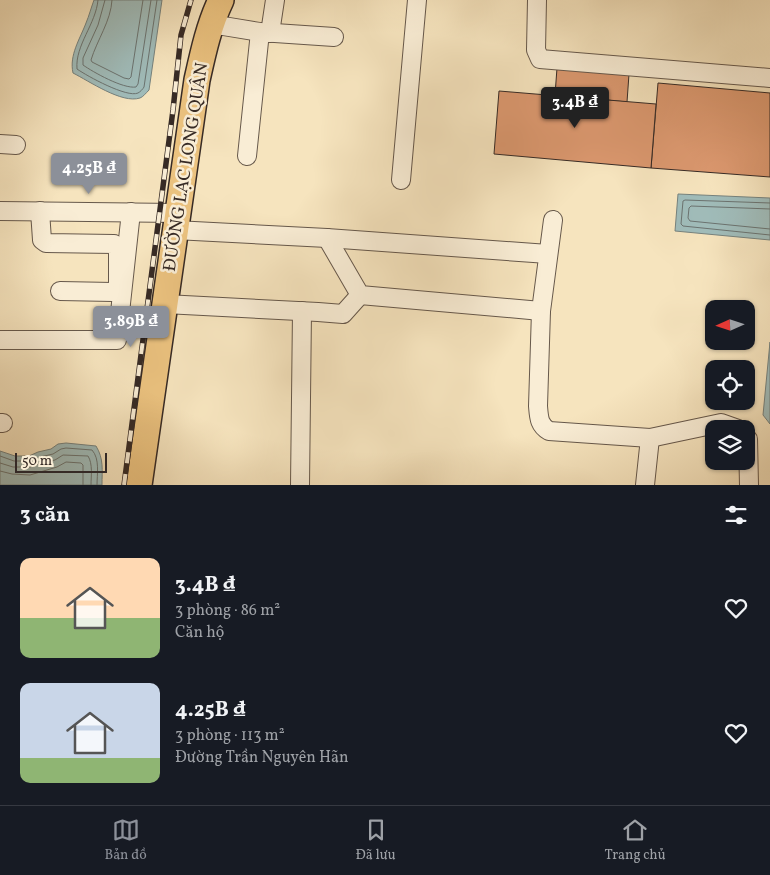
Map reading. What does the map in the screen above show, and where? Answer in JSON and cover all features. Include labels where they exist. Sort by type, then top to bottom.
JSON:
[{"type":"highway","name":"ĐƯỜNG LẠC LONG QUÂN","points":[[139,485],[197,80],[211,24],[221,0]]},
{"type":"street","points":[[247,156],[265,32],[274,0]]},
{"type":"street","points":[[401,180],[418,0]]},
{"type":"street","points":[[537,0],[536,50],[540,59],[770,78]]},
{"type":"street","points":[[211,24],[265,32],[334,37]]},
{"type":"street","points":[[0,211],[131,212],[176,222],[327,238],[548,254]]},
{"type":"street","points":[[40,211],[42,240],[46,242],[114,244],[118,250],[118,285],[113,292],[60,291]]},
{"type":"street","points":[[0,340],[117,340],[131,212]]},
{"type":"street","points":[[554,220],[541,311],[538,406],[539,418],[543,427],[550,431],[650,438],[705,426]]},
{"type":"street","points":[[327,238],[360,295]]},
{"type":"street","points":[[360,295],[541,311]]},
{"type":"street","points":[[165,304],[343,314],[360,295]]},
{"type":"street","points":[[300,485],[302,311]]},
{"type":"street","points":[[645,485],[650,438]]},
{"type":"street","points":[[749,470],[749,485]]},
{"type":"water","points":[[94,0],[162,0],[149,90],[141,97],[133,99],[115,95],[73,73],[72,60],[74,53]]},
{"type":"water","points":[[678,194],[770,198],[770,240],[675,231]]},
{"type":"water","points":[[770,342],[770,424],[763,415]]},
{"type":"water","points":[[58,444],[96,446],[101,460],[102,485],[0,485],[0,451],[15,456],[29,456],[51,449]]},
{"type":"building","points":[[557,68],[629,74],[627,102],[555,95]]},
{"type":"building","points":[[658,83],[770,93],[770,177],[651,168]]},
{"type":"building","points":[[499,91],[656,104],[651,168],[494,154]]},
{"type":"railway","points":[[124,485],[181,35],[191,0]]}]
